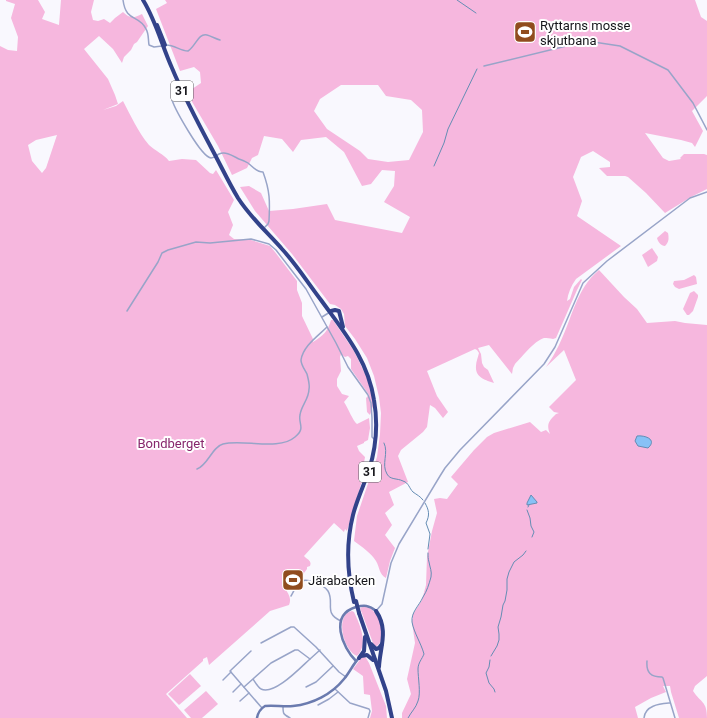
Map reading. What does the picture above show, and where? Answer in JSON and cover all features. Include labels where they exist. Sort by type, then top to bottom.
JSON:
[{"type":"highway","name":"31","points":[[144,0],[184,90],[237,196],[246,210],[291,259],[330,312]]},
{"type":"highway","name":"31","points":[[217,155],[244,203],[293,258],[354,347],[361,360],[373,392],[376,439],[372,459],[354,510],[350,534],[348,564],[350,583],[358,613],[391,718]]},
{"type":"highway","name":"31","points":[[330,312],[335,310],[339,311],[343,327],[358,349],[368,370],[375,392],[378,418],[375,453],[370,473],[357,509],[352,532],[350,566],[355,601]]},
{"type":"highway","points":[[376,611],[383,626],[379,671]]},
{"type":"highway","name":"31","points":[[358,613],[387,694],[391,718]]},
{"type":"highway","points":[[359,658],[364,648],[365,637]]},
{"type":"highway","points":[[369,643],[376,649],[382,644]]},
{"type":"highway","points":[[359,658],[367,655],[373,660]]},
{"type":"street","points":[[123,0],[127,13],[140,21],[147,29],[149,45],[154,47],[172,45],[182,51],[188,51],[195,46],[202,35],[220,40]]},
{"type":"street","points":[[484,66],[587,41],[620,46],[668,70],[693,103],[707,130]]},
{"type":"street","points":[[172,100],[182,120],[201,150],[210,158],[220,153],[226,153],[246,162],[256,171],[263,172],[270,196],[269,221],[264,227]]},
{"type":"street","points":[[257,718],[259,711],[268,706],[294,706],[312,702],[335,688],[346,677],[359,658],[345,645],[342,636],[341,621],[343,616],[345,612],[351,608],[364,605],[371,607],[376,611],[382,604],[391,563],[399,544],[445,468],[460,450],[544,364],[555,347],[583,283],[607,261],[690,198],[707,192]]},
{"type":"street","points":[[127,311],[158,262],[162,253],[168,250],[196,242],[251,239],[269,244],[276,250],[306,289],[348,367],[370,399],[372,437],[373,439],[376,439]]},
{"type":"street","points":[[322,317],[330,312]]},
{"type":"street","points":[[197,469],[201,467],[221,444],[235,442],[276,443],[290,440],[296,436],[301,429],[300,415],[308,398],[310,389],[308,376],[301,363],[302,358],[308,346],[327,327]]},
{"type":"street","points":[[291,596],[298,584],[303,580],[321,585],[329,594],[332,615],[341,621]]},
{"type":"street","points":[[261,643],[293,626],[320,650],[339,672],[346,677]]},
{"type":"street","points":[[244,687],[271,663],[295,650],[298,650],[310,659]]},
{"type":"street","points":[[253,679],[261,689],[269,690],[286,680],[320,650]]},
{"type":"street","points":[[223,680],[231,672],[230,671],[251,651]]},
{"type":"street","points":[[647,661],[647,667],[650,674],[663,678],[675,718]]},
{"type":"street","points":[[306,687],[316,682],[334,666]]},
{"type":"street","points":[[231,672],[262,708]]},
{"type":"street","points":[[233,692],[241,684]]},
{"type":"street","points":[[335,688],[350,703],[369,708],[370,711],[368,718]]},
{"type":"street","points":[[318,705],[338,692]]},
{"type":"street","points":[[240,701],[249,693]]},
{"type":"street","points":[[644,718],[646,713],[653,706],[670,703]]},
{"type":"street","points":[[283,706],[284,715],[290,718]]},
{"type":"green space","name":"Bondberget","points":[[38,0],[45,12],[42,19],[59,25],[61,0],[94,0],[91,12],[93,20],[98,21],[104,19],[110,23],[123,12],[132,17],[142,14],[148,26],[131,50],[124,57],[122,63],[113,49],[99,36],[84,49],[108,79],[118,104],[103,110],[116,106],[123,101],[145,140],[151,147],[165,156],[169,161],[182,159],[196,160],[210,173],[213,174],[216,170],[234,200],[228,212],[233,225],[229,235],[234,239],[251,240],[270,246],[297,281],[297,290],[302,303],[302,316],[313,342],[325,333],[331,320],[333,320],[354,351],[367,378],[372,396],[373,406],[370,415],[367,412],[366,398],[369,395],[351,369],[351,359],[348,356],[345,357],[341,354],[341,371],[337,379],[337,386],[342,394],[349,396],[344,402],[355,422],[357,424],[369,418],[370,428],[368,440],[357,446],[359,451],[365,457],[364,463],[366,468],[347,531],[345,529],[344,532],[334,523],[304,556],[309,561],[310,566],[307,567],[304,573],[304,578],[295,583],[294,580],[292,580],[284,587],[290,598],[289,605],[270,611],[209,665],[207,657],[203,659],[203,661],[166,694],[187,718],[0,718],[0,46],[8,50],[17,51],[18,37],[11,18],[15,4],[6,1]],"holes":[[[57,135],[46,168],[42,173],[32,161],[28,145],[36,140]]]},
{"type":"green space","points":[[165,0],[695,0],[701,17],[707,21],[707,96],[692,111],[703,131],[695,147],[692,143],[645,133],[663,158],[669,161],[681,159],[680,158],[684,154],[707,155],[707,189],[665,213],[628,177],[607,176],[599,168],[610,167],[610,162],[593,151],[581,157],[573,177],[582,201],[577,216],[621,246],[576,279],[570,290],[567,301],[570,299],[574,287],[581,279],[582,280],[556,338],[544,338],[536,342],[515,364],[512,374],[489,345],[478,348],[481,354],[482,363],[488,370],[494,383],[482,378],[477,373],[476,364],[479,353],[475,349],[427,371],[437,396],[448,412],[443,418],[435,408],[430,405],[427,427],[401,450],[398,456],[408,482],[389,492],[394,505],[385,513],[392,525],[385,535],[395,548],[386,578],[381,573],[372,555],[354,541],[357,516],[377,457],[380,434],[381,413],[374,376],[367,358],[345,326],[344,314],[341,309],[330,304],[292,254],[255,211],[240,187],[249,186],[261,193],[269,211],[327,204],[335,220],[402,233],[410,217],[384,202],[394,186],[395,171],[382,170],[371,184],[362,186],[344,152],[326,137],[301,140],[293,152],[282,139],[264,136],[258,155],[252,158],[247,168],[232,175],[218,146],[191,100],[189,91],[201,83],[200,72],[194,67],[180,71],[156,9],[167,3]],"holes":[[[341,85],[378,85],[386,96],[411,100],[422,110],[423,132],[409,160],[388,162],[368,159],[360,151],[327,129],[314,111],[320,99]]]},
{"type":"green space","points":[[665,231],[668,233],[669,238],[665,246],[660,244],[657,238]]},
{"type":"green space","points":[[652,248],[658,257],[657,261],[648,267],[642,255]]},
{"type":"green space","points":[[599,270],[637,309],[647,323],[675,321],[707,325],[707,676],[695,686],[693,691],[705,705],[707,718],[679,718],[670,686],[663,686],[666,692],[635,707],[638,718],[402,718],[402,713],[411,694],[407,679],[415,643],[412,622],[413,614],[422,600],[426,585],[427,557],[437,513],[434,499],[447,499],[458,484],[451,477],[474,450],[487,437],[494,433],[530,422],[541,432],[546,430],[550,434],[548,428],[549,423],[556,414],[559,413],[554,412],[549,407],[576,380],[564,350],[546,367],[564,335],[580,295],[591,278]]},
{"type":"green space","points":[[694,275],[696,277],[697,284],[679,289],[673,284],[674,281],[684,280]]},
{"type":"green space","points":[[694,291],[698,297],[693,311],[687,315],[683,309],[690,293]]},
{"type":"green space","points":[[360,608],[369,608],[373,611],[380,622],[382,636],[377,646],[373,643]]},
{"type":"green space","points":[[352,611],[354,612],[359,623],[363,640],[361,651],[357,656],[349,649],[342,630],[343,618],[347,613]]},
{"type":"green space","points":[[362,657],[365,657],[369,663],[386,706],[387,718],[370,718],[372,711],[370,695],[364,694],[363,676],[353,669]]},
{"type":"green space","points":[[190,674],[201,686],[179,705],[168,694]]},
{"type":"green space","points":[[206,691],[218,704],[202,718],[191,718],[184,710]]},
{"type":"water","points":[[637,436],[649,438],[651,440],[651,445],[648,448],[638,446],[635,441]]},
{"type":"water","points":[[531,495],[537,503],[527,505],[527,503]]},
{"type":"waterway","points":[[457,0],[476,13]]},
{"type":"waterway","points":[[434,166],[444,143],[448,129],[477,69]]},
{"type":"waterway","points":[[384,443],[386,451],[385,470],[388,476],[408,484],[413,492],[423,500]]},
{"type":"waterway","points":[[425,503],[428,513],[426,523],[430,534],[428,549]]},
{"type":"waterway","points":[[527,510],[534,532],[532,537]]},
{"type":"waterway","points":[[491,656],[499,640],[498,627],[505,601],[509,572],[514,562],[526,551]]},
{"type":"waterway","points":[[408,718],[416,706],[419,698],[418,667],[424,654],[414,630],[412,618],[426,592],[431,577],[428,553]]},
{"type":"waterway","points":[[490,660],[486,673],[489,683],[495,692]]},
{"type":"place","name":"Ryttarns mosse skjutbana","points":[[525,32]]},
{"type":"place","name":"Järabacken","points":[[293,580]]}]
